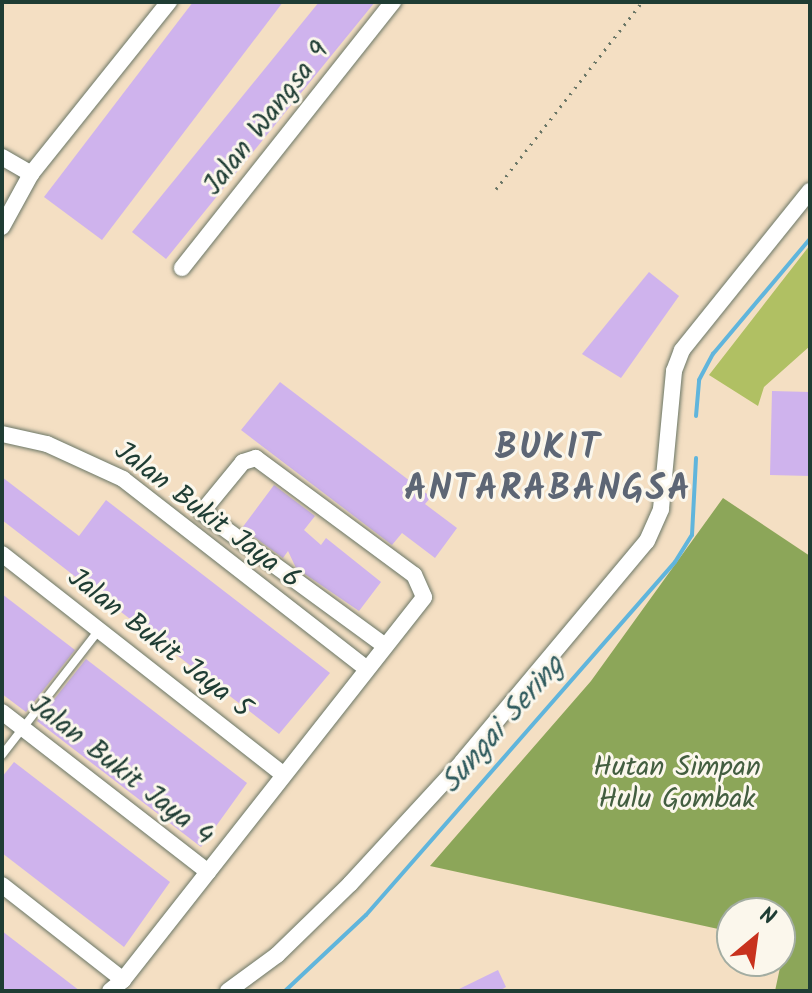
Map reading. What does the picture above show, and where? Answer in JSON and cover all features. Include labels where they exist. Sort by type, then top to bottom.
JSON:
[{"type":"street","points":[[2,227],[31,174],[169,2]]},
{"type":"street","name":"Jalan Wangsa 9","points":[[182,268],[393,2]]},
{"type":"street","points":[[2,157],[31,174]]},
{"type":"street","points":[[228,991],[277,955],[350,884],[647,541],[661,509],[674,371],[682,350],[810,191]]},
{"type":"street","name":"Jalan Bukit Jaya 6","points":[[2,434],[47,444],[123,479],[367,669]]},
{"type":"street","points":[[2,885],[117,986],[424,597],[414,575],[248,458],[202,512],[385,646]]},
{"type":"street","name":"Jalan Bukit Jaya 5","points":[[2,554],[284,775]]},
{"type":"street","name":"Jalan Bukit Jaya 4","points":[[2,712],[208,872]]},
{"type":"lane","points":[[2,755],[99,630]]},
{"type":"path","points":[[496,189],[642,2]]},
{"type":"green space","points":[[810,245],[810,346],[764,387],[758,406],[709,375]]},
{"type":"green space","name":"Hutan Simpan Hulu Gombak","points":[[723,498],[810,556],[810,991],[775,991],[778,977],[796,977],[796,897],[716,897],[716,929],[430,866],[591,681]]},
{"type":"building","points":[[193,2],[283,2],[102,240],[44,197]]},
{"type":"building","points":[[319,2],[375,2],[166,259],[132,232]]},
{"type":"building","points":[[649,272],[679,296],[621,378],[582,354]]},
{"type":"building","points":[[280,382],[431,497],[425,504],[457,528],[435,558],[402,533],[392,545],[241,430]]},
{"type":"building","points":[[772,391],[810,392],[810,476],[770,475]]},
{"type":"building","points":[[2,477],[79,536],[106,500],[330,673],[279,734],[2,520]]},
{"type":"building","points":[[274,485],[315,516],[304,530],[321,545],[326,538],[381,582],[359,611],[296,568],[288,551],[283,558],[242,528]]},
{"type":"building","points":[[2,594],[75,650],[26,712],[2,694]]},
{"type":"building","points":[[86,659],[247,783],[201,847],[37,721]]},
{"type":"building","points":[[14,762],[170,882],[124,947],[2,853],[2,777]]},
{"type":"building","points":[[2,931],[80,991],[2,991]]},
{"type":"building","points":[[498,970],[506,987],[499,991],[455,991]]},
{"type":"waterway","name":"Sungai Sering","points":[[696,416],[699,380],[713,354],[810,239]]},
{"type":"waterway","name":"Sungai Sering","points":[[285,991],[366,915],[675,562],[692,535],[696,458]]},
{"type":"district","name":"BUKIT ANTARABANGSA","points":[[548,468]]}]
